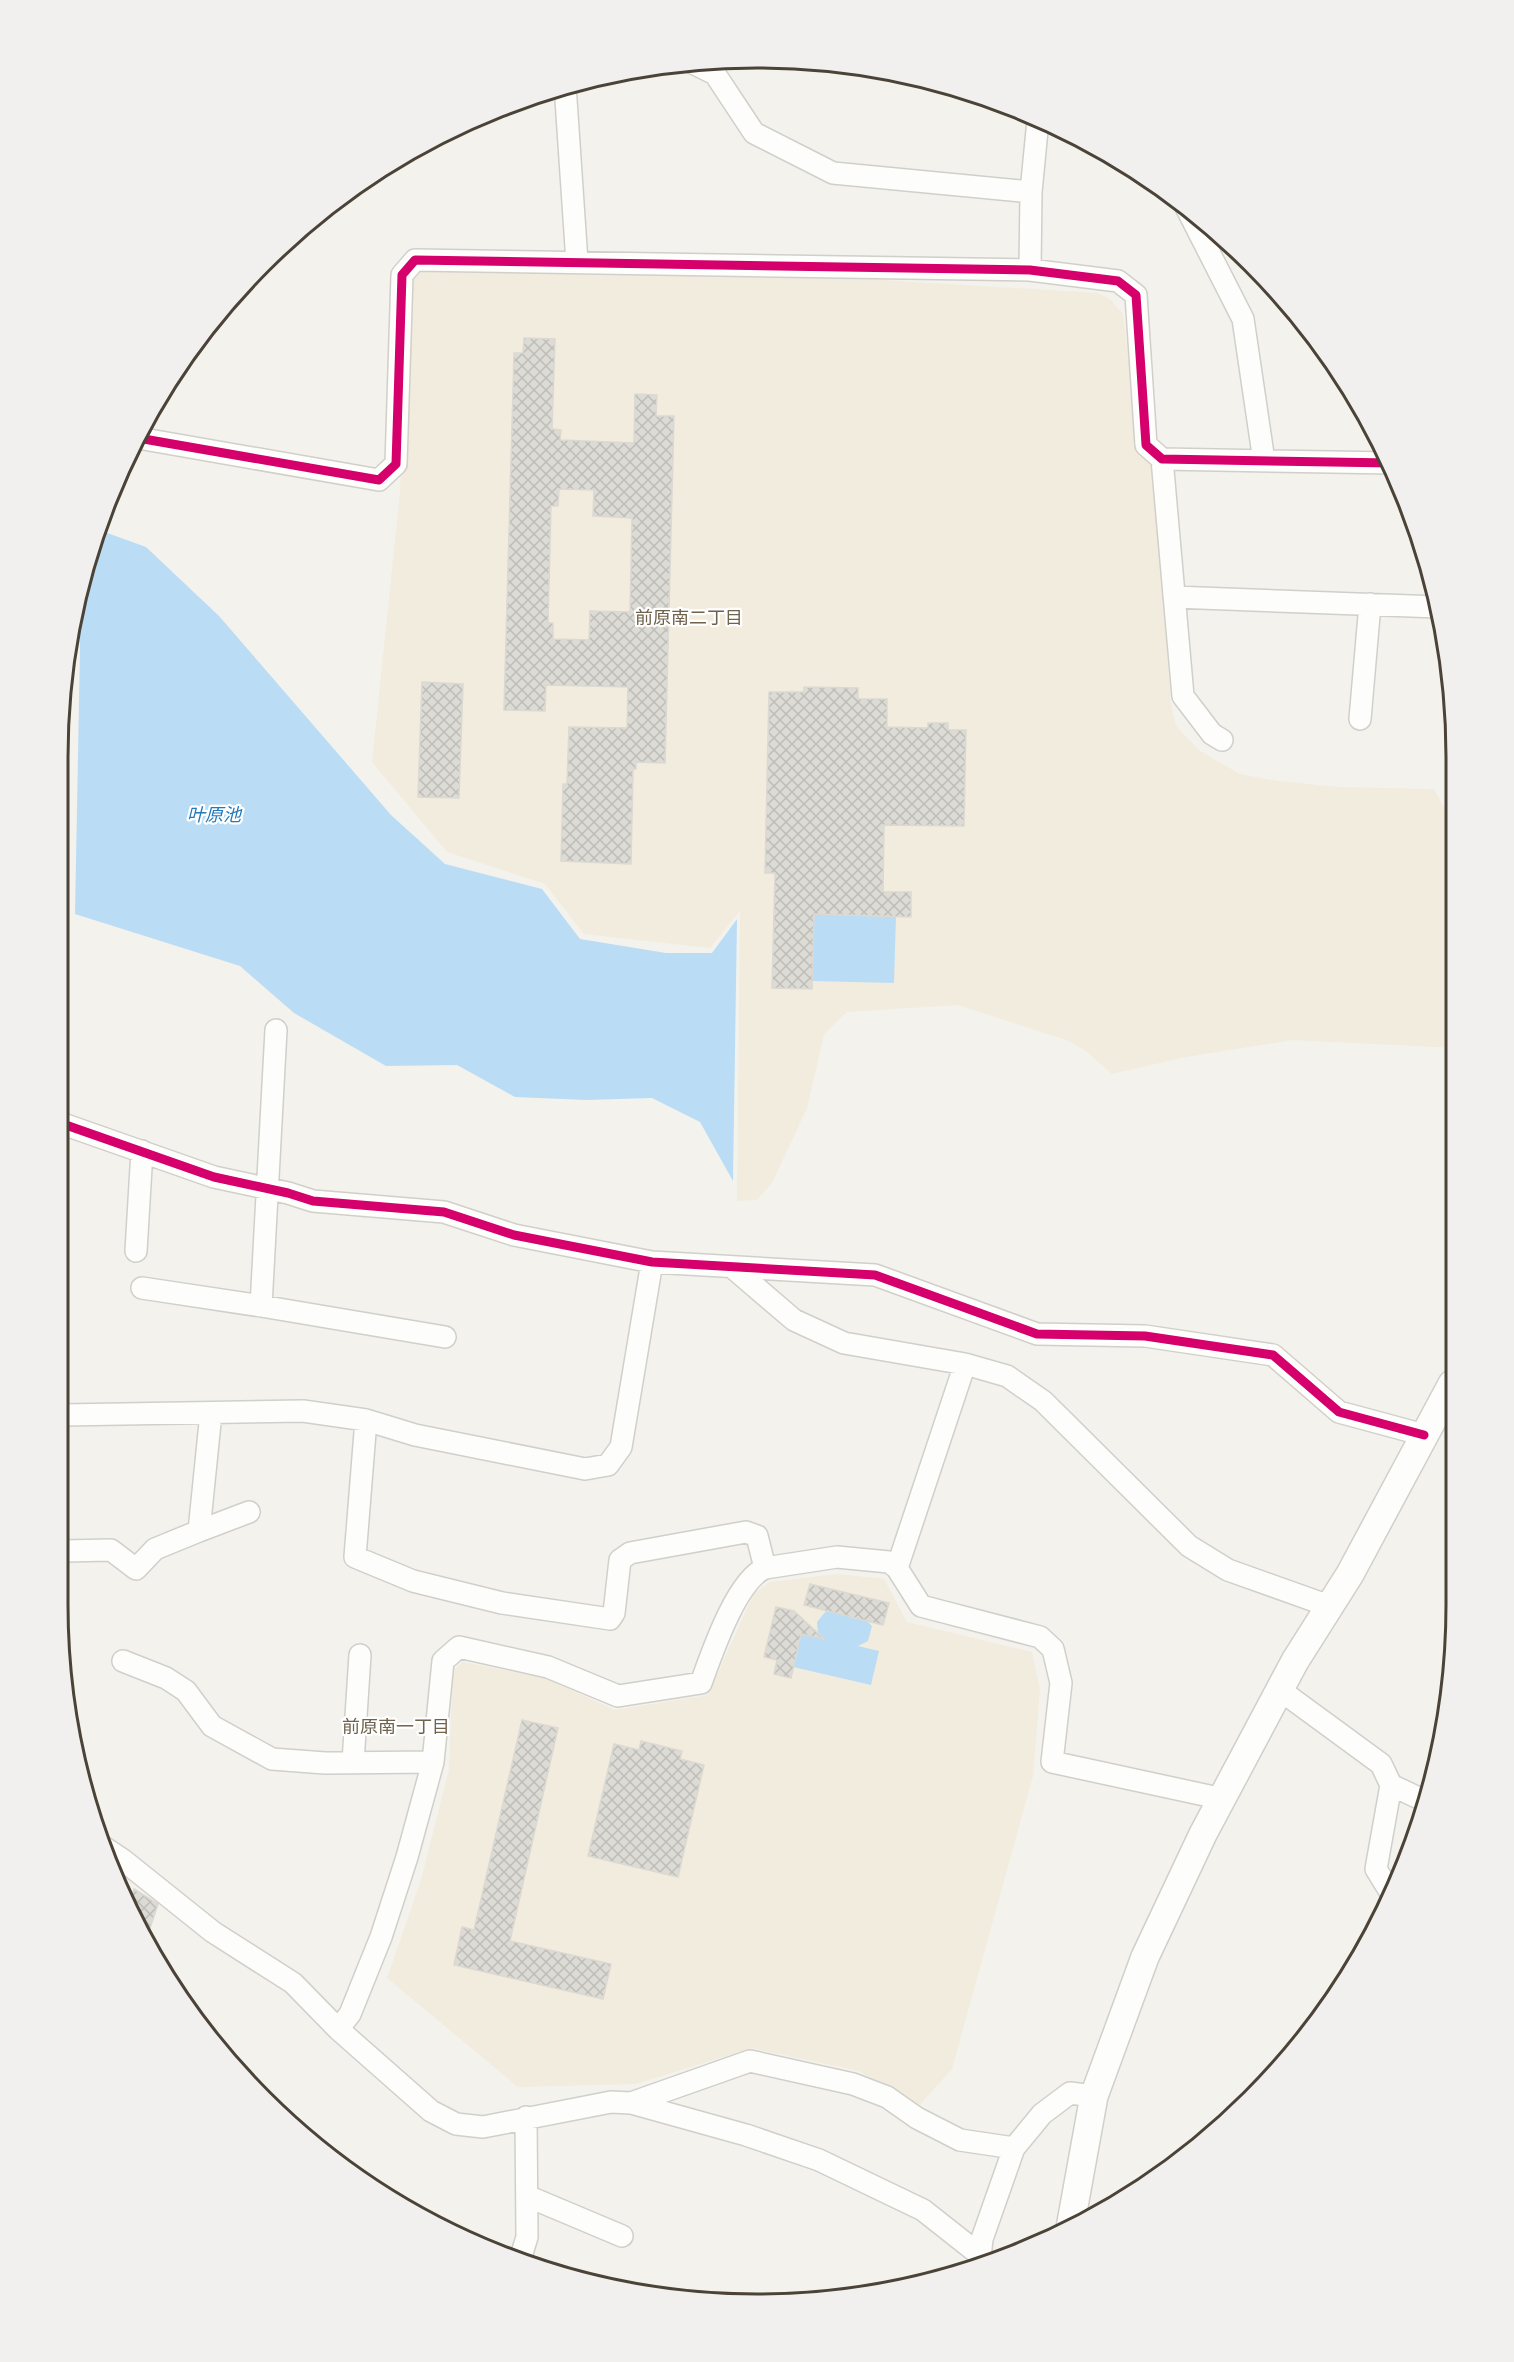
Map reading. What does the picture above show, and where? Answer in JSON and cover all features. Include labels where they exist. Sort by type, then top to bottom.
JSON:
[{"type":"street","points":[[705,70],[715,75],[754,133],[833,173],[1031,192]]},
{"type":"street","points":[[566,95],[577,262]]},
{"type":"street","points":[[1030,270],[1031,192],[1037,128]]},
{"type":"street","points":[[1195,225],[1243,319],[1264,461]]},
{"type":"street","points":[[146,439],[379,480],[396,464],[402,275],[415,260],[1030,270],[1118,281],[1136,295],[1146,445],[1162,459],[1380,463]]},
{"type":"street","points":[[1162,459],[1183,696],[1212,734],[1222,740]]},
{"type":"street","points":[[1174,597],[1429,607]]},
{"type":"street","points":[[1360,719],[1370,604]]},
{"type":"street","points":[[261,1305],[276,1030]]},
{"type":"street","points":[[68,1126],[214,1177],[313,1201],[444,1212],[514,1235],[652,1262],[875,1275],[1037,1334],[1145,1335],[1274,1355],[1339,1412],[1437,1424]]},
{"type":"street","points":[[136,1251],[142,1151]]},
{"type":"street","points":[[68,1415],[303,1411],[366,1420],[415,1435],[585,1469],[608,1465],[621,1447],[652,1262]]},
{"type":"street","points":[[732,1267],[794,1320],[844,1343],[964,1364],[1007,1376],[1043,1401],[1189,1546],[1228,1570],[1329,1606]]},
{"type":"street","points":[[142,1288],[261,1305],[445,1337]]},
{"type":"street","points":[[897,1568],[964,1364]]},
{"type":"street","points":[[1072,2218],[1094,2096],[1145,1957],[1203,1834],[1280,1690],[1437,1424],[1446,1400]]},
{"type":"street","points":[[199,1531],[211,1413]]},
{"type":"street","points":[[366,1420],[356,1557],[413,1581],[502,1603],[610,1619],[614,1613],[620,1560],[630,1553],[746,1532],[757,1536],[765,1568]]},
{"type":"street","points":[[68,1551],[111,1550],[136,1569],[155,1550],[249,1512]]},
{"type":"street","points":[[338,2029],[350,2014],[381,1937],[407,1857],[433,1762],[443,1661],[459,1647],[548,1667],[618,1696],[701,1683],[724,1624],[747,1582],[755,1573],[765,1568],[837,1557],[889,1562],[897,1568],[921,1606],[1040,1637],[1053,1649],[1060,1683],[1052,1762],[1223,1799]]},
{"type":"street","points":[[353,1762],[360,1655]]},
{"type":"street","points":[[123,1661],[166,1678],[186,1691],[212,1726],[272,1759],[325,1763],[433,1762]]},
{"type":"street","points":[[1280,1690],[1381,1764],[1390,1785],[1376,1869],[1386,1886]]},
{"type":"street","points":[[1390,1785],[1419,1798]]},
{"type":"street","points":[[121,1870],[293,1983],[338,2029],[431,2111],[456,2124],[483,2127],[611,2102],[631,2103],[746,2135],[819,2160],[923,2210],[977,2259]]},
{"type":"street","points":[[631,2103],[750,2061],[854,2084],[887,2097],[917,2118],[960,2140],[1014,2148]]},
{"type":"street","points":[[980,2257],[982,2239],[1014,2148],[1042,2114],[1070,2092],[1094,2096]]},
{"type":"street","points":[[522,2253],[527,2237],[526,2117]]},
{"type":"street","points":[[527,2196],[622,2236]]},
{"type":"shaded area","points":[[422,266],[880,280],[1098,293],[1110,299],[1123,314],[1140,453],[1153,464],[1171,704],[1176,726],[1200,751],[1240,774],[1278,781],[1338,787],[1434,789],[1446,811],[1446,1048],[1293,1040],[1186,1057],[1112,1074],[1086,1051],[1069,1041],[958,1005],[847,1012],[824,1034],[807,1108],[772,1183],[757,1200],[737,1201],[740,911],[710,948],[584,934],[545,884],[447,852],[372,762],[400,492],[409,279]]},
{"type":"shaded area","points":[[838,1574],[884,1579],[907,1622],[1032,1652],[1040,1690],[1033,1776],[952,2069],[918,2107],[859,2071],[752,2048],[636,2084],[518,2087],[387,1978],[421,1880],[449,1769],[453,1670],[463,1662],[545,1678],[615,1710],[708,1695],[754,1593],[770,1582]]},
{"type":"water","name":"叶原池","points":[[105,532],[146,547],[219,616],[391,815],[445,864],[542,889],[580,939],[666,953],[712,953],[737,919],[733,1181],[700,1122],[652,1098],[586,1100],[515,1097],[457,1065],[386,1066],[294,1013],[240,966],[75,914],[81,622]]},
{"type":"water","points":[[814,914],[896,917],[894,983],[812,981]]},
{"type":"water","points":[[826,1611],[867,1621],[872,1626],[868,1641],[858,1646],[879,1651],[871,1685],[793,1667],[801,1634],[823,1639],[818,1634],[817,1622]]},
{"type":"building","points":[[524,338],[555,339],[552,429],[561,430],[560,440],[634,443],[635,394],[657,395],[656,416],[674,416],[665,763],[636,762],[636,769],[633,769],[631,864],[561,861],[563,784],[567,784],[569,727],[627,728],[628,687],[546,685],[545,711],[504,710],[514,353],[523,353]],"holes":[[[559,489],[594,490],[593,516],[632,518],[630,612],[590,611],[589,640],[553,639],[553,623],[548,623],[551,506],[558,506]]]},
{"type":"building","points":[[422,682],[463,684],[459,798],[418,797]]},
{"type":"building","points":[[804,687],[858,688],[858,699],[887,699],[887,727],[928,728],[928,723],[948,723],[948,730],[966,730],[964,826],[884,825],[883,892],[911,892],[911,917],[814,914],[812,989],[772,988],[775,873],[765,873],[769,692],[804,692]]},
{"type":"building","points":[[810,1584],[889,1603],[883,1625],[804,1605]]},
{"type":"building","points":[[776,1607],[794,1611],[824,1639],[801,1634],[791,1678],[774,1674],[777,1660],[764,1657]]},
{"type":"building","points":[[522,1720],[558,1728],[510,1941],[611,1964],[603,1999],[454,1965],[462,1927],[474,1930]]},
{"type":"building","points":[[641,1741],[682,1751],[680,1759],[704,1765],[678,1877],[588,1856],[614,1744],[639,1750]]},
{"type":"building","points":[[134,1889],[158,1904],[149,1930],[139,1910],[132,1895]]},
{"type":"cycle path","points":[[146,439],[379,480],[396,464],[402,275],[415,260],[1030,270],[1118,281],[1136,295],[1146,445],[1162,459],[1380,463]]},
{"type":"cycle path","points":[[68,1126],[214,1177],[288,1193],[313,1201],[444,1212],[514,1235],[652,1262],[875,1275],[1037,1334],[1145,1336],[1273,1355],[1339,1412],[1424,1435]]},
{"type":"district","name":"前原南二丁目","points":[[689,618]]},
{"type":"district","name":"前原南一丁目","points":[[396,1727]]}]
